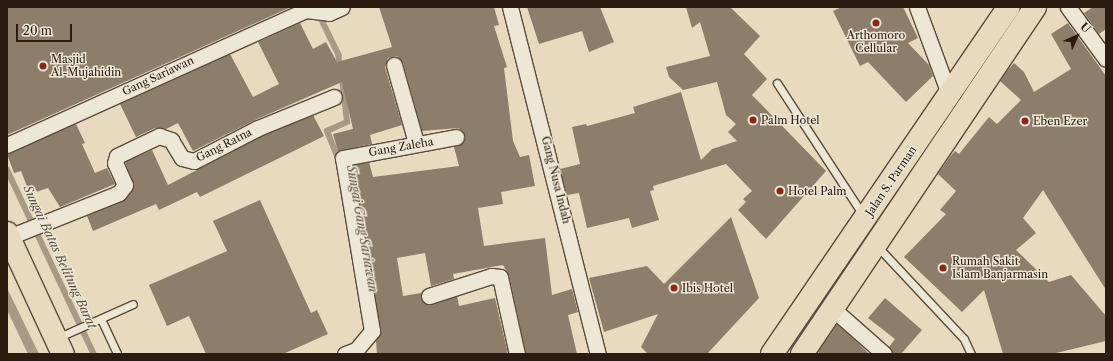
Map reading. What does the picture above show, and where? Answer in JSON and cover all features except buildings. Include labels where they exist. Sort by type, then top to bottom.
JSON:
[{"type":"main road","name":"Jalan S. Parman","points":[[802,354],[875,245],[950,107],[1009,7]]},
{"type":"main road","name":"Jalan S. Parman","points":[[772,354],[865,218],[950,107],[1035,7]]},
{"type":"main road","points":[[12,234],[63,342]]},
{"type":"street","name":"Gang Nusa Indah","points":[[510,7],[598,354]]},
{"type":"street","points":[[918,7],[950,107]]},
{"type":"street","points":[[1068,7],[1106,59]]},
{"type":"street","name":"Gang Sariawan","points":[[9,144],[306,10],[335,10]]},
{"type":"street","points":[[394,64],[416,143]]},
{"type":"street","name":"Gang Ratna","points":[[12,234],[53,220],[123,190],[125,185],[115,163],[117,156],[159,136],[165,136],[171,140],[182,158],[194,160],[258,128],[334,97]]},
{"type":"street","name":"Gang Zaleha","points":[[345,354],[356,350],[372,331],[342,159],[416,143],[456,138]]},
{"type":"street","points":[[429,296],[490,276],[500,277],[517,354]]},
{"type":"street","points":[[833,309],[884,354]]},
{"type":"lane","points":[[777,83],[865,218]]},
{"type":"lane","points":[[875,245],[964,339],[971,354]]},
{"type":"lane","points":[[63,342],[87,325],[133,304]]},
{"type":"lane","points":[[101,319],[117,354]]},
{"type":"shaded area","points":[[7,288],[39,354],[28,354],[7,310]]},
{"type":"waterway","name":"Sungai Gang Sariawan","points":[[319,14],[339,55],[340,68]]},
{"type":"waterway","name":"Sungai Gang Sariawan","points":[[339,161],[327,131],[347,122],[342,79]]},
{"type":"waterway","name":"Sungai Batas Belitung Barat","points":[[7,169],[94,354]]},
{"type":"place","name":"Arthomoro Cellular","points":[[876,23]]},
{"type":"place","name":"Masjid Al-Mujahidin","points":[[43,66]]},
{"type":"place","name":"Palm Hotel","points":[[753,120]]},
{"type":"place","name":"Eben Ezer","points":[[1025,121]]},
{"type":"place","name":"Hotel Palm","points":[[780,191]]},
{"type":"place","name":"Rumah Sakit Islam Banjarmasin","points":[[943,268]]},
{"type":"place","name":"Ibis Hotel","points":[[674,288]]}]
